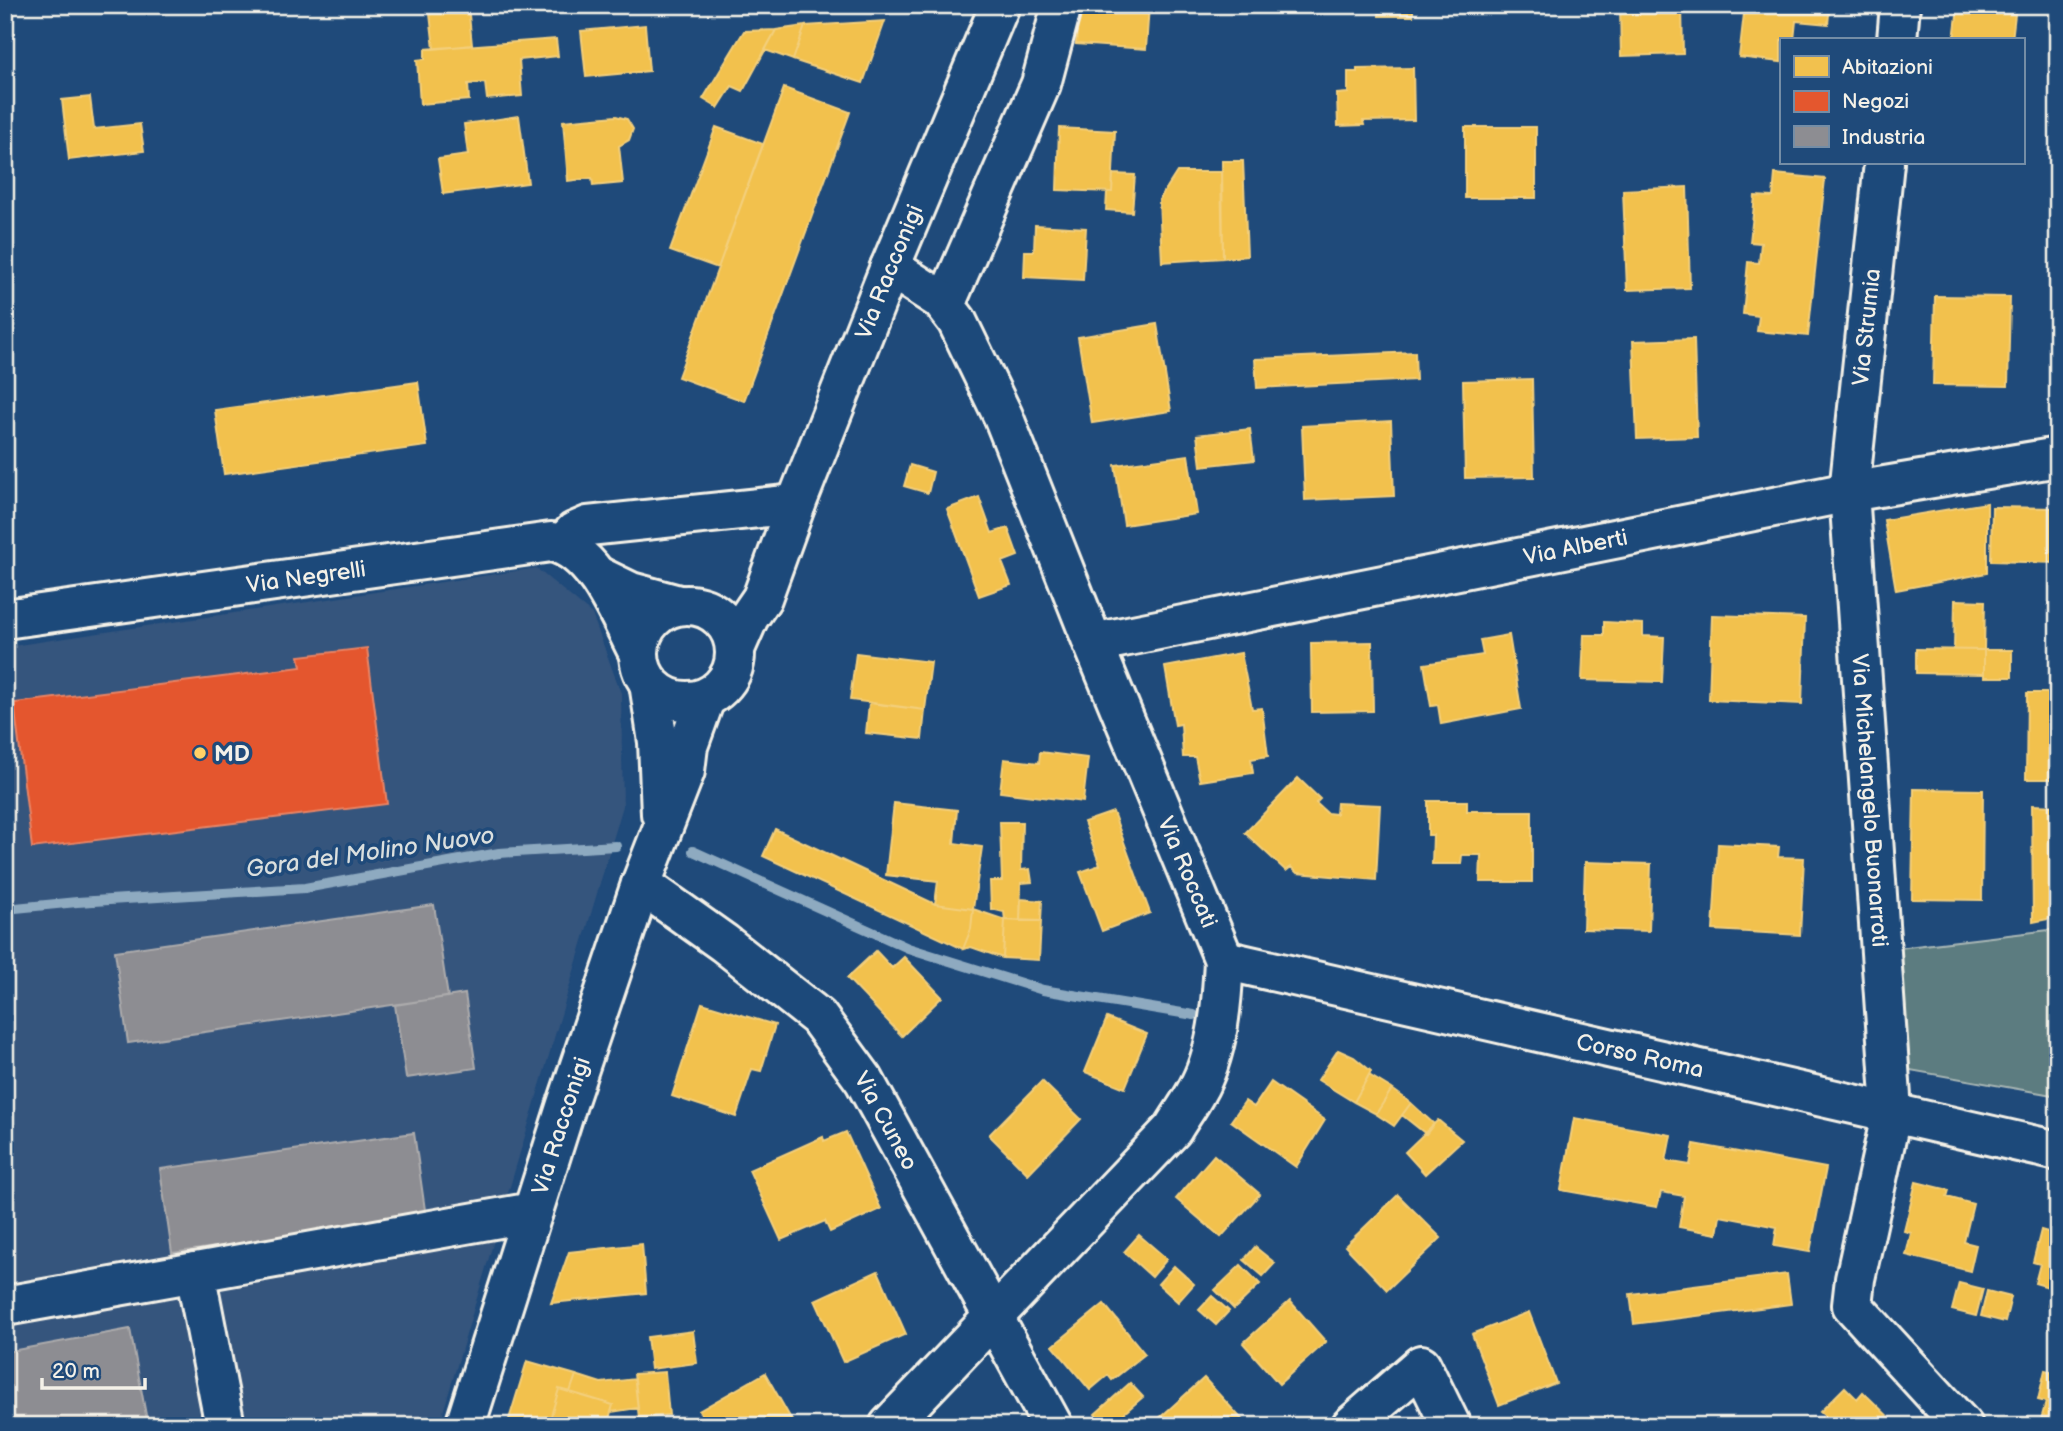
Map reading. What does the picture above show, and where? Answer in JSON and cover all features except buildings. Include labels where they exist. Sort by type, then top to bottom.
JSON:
[{"type":"street","name":"Via Racconigi","points":[[735,649],[749,617],[762,598],[796,504],[890,267],[1000,5]]},
{"type":"street","points":[[945,305],[1041,84],[1062,5]]},
{"type":"street","points":[[1897,38],[1900,5]]},
{"type":"street","name":"Via Strumia","points":[[1849,492],[1884,164]]},
{"type":"street","name":"Via Roccati","points":[[889,1426],[1173,1129],[1198,1090],[1213,1045],[1222,1008],[1224,960],[1003,416],[957,321],[945,305],[890,267]]},
{"type":"street","name":"Via Alberti","points":[[1093,643],[1849,492],[2058,457]]},
{"type":"street","name":"Via Michelangelo Buonarroti","points":[[1849,492],[1892,1111],[1855,1279],[1853,1305],[1964,1426]]},
{"type":"street","points":[[596,575],[631,592],[711,611],[723,621],[731,634],[735,649],[734,664],[728,678],[718,690],[705,699],[690,702],[674,700],[660,694],[643,668],[596,575],[580,556],[563,544],[575,531],[588,526],[796,504]]},
{"type":"street","name":"Via Racconigi","points":[[685,606],[730,592],[751,575],[782,542]]},
{"type":"street","name":"Via Negrelli","points":[[5,619],[536,543],[563,544]]},
{"type":"street","points":[[643,668],[641,636],[650,621],[663,611],[685,606]]},
{"type":"street","name":"Via Racconigi","points":[[643,668],[658,742],[662,827]]},
{"type":"street","name":"Via Racconigi","points":[[465,1426],[641,884],[685,771],[688,746],[705,699]]},
{"type":"street","name":"Via Cuneo","points":[[641,884],[724,943],[818,1017],[864,1080],[1053,1426]]},
{"type":"street","name":"Corso Roma","points":[[1224,960],[2058,1151]]},
{"type":"street","points":[[5,1306],[533,1212]]},
{"type":"street","points":[[195,1272],[225,1426]]},
{"type":"street","points":[[1351,1426],[1421,1365],[1451,1426]]},
{"type":"shaded area","points":[[536,568],[592,614],[621,693],[623,806],[439,1426],[5,1426],[5,647]]},
{"type":"green space","points":[[2058,929],[2058,1096],[1910,1070],[1899,948]]},
{"type":"waterway","name":"Gora del Molino Nuovo","points":[[5,909],[305,888],[499,853],[616,846]]},
{"type":"waterway","name":"Gora del Molino Nuovo","points":[[693,851],[908,948],[1043,990],[1194,1015]]},
{"type":"place","name":"MD","points":[[200,753]]}]
